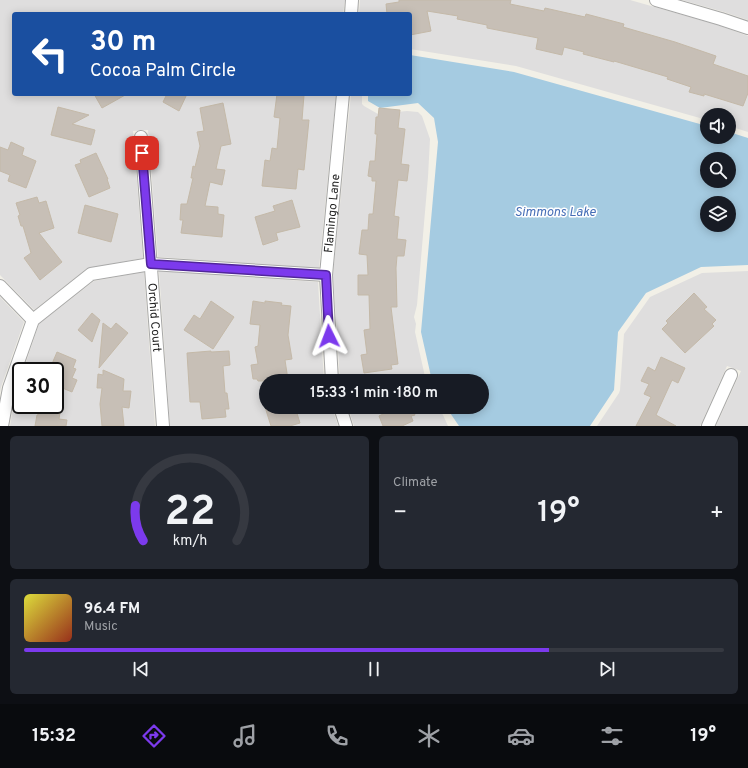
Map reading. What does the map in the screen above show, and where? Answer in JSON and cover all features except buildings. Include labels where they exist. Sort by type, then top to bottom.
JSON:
[{"type":"street","points":[[351,12],[352,0]]},
{"type":"street","points":[[656,0],[748,28]]},
{"type":"street","name":"Flamingo Lane","points":[[332,374],[326,275],[343,96]]},
{"type":"street","name":"Orchid Court","points":[[141,137],[163,426]]},
{"type":"street","points":[[2,426],[9,388],[33,320],[90,274],[151,264],[326,275]]},
{"type":"street","points":[[0,286],[33,320]]},
{"type":"street","points":[[708,426],[731,375]]},
{"type":"street","points":[[342,414],[346,426]]},
{"type":"shaded area","points":[[0,0],[345,0],[343,12],[12,12],[12,96],[336,96],[319,268],[158,257],[148,130],[133,131],[143,258],[86,269],[34,310],[0,275]]},
{"type":"shaded area","points":[[360,0],[630,0],[718,25],[748,36],[748,132],[736,128],[736,108],[700,108],[700,118],[516,66],[412,49],[412,12],[359,12]]},
{"type":"shaded area","points":[[682,0],[748,0],[748,20],[724,12]]},
{"type":"shaded area","points":[[351,96],[362,96],[362,104],[378,114],[407,111],[418,112],[422,116],[430,139],[417,305],[414,317],[416,324],[415,332],[424,374],[340,374],[333,275]]},
{"type":"shaded area","points":[[159,271],[318,282],[324,374],[259,374],[259,414],[334,414],[338,426],[170,426]]},
{"type":"shaded area","points":[[748,271],[748,426],[716,426],[741,371],[727,366],[700,426],[597,426],[620,390],[624,334],[650,297],[702,273]]},
{"type":"shaded area","points":[[144,272],[155,426],[10,426],[12,414],[64,414],[64,362],[26,362],[39,324],[94,281]]},
{"type":"shaded area","points":[[0,297],[24,322],[0,393]]},
{"type":"shaded area","points":[[350,414],[442,414],[448,426],[354,426]]},
{"type":"water","name":"Simmons Lake","points":[[412,55],[514,72],[700,124],[700,144],[736,144],[736,134],[748,138],[748,265],[701,267],[646,293],[618,332],[614,390],[590,426],[459,426],[451,414],[489,414],[489,374],[430,374],[421,332],[438,142],[434,118],[418,103],[380,108],[368,101],[368,96],[412,96]]},
{"type":"route","points":[[142,153],[151,264],[326,275],[329,336]]}]
